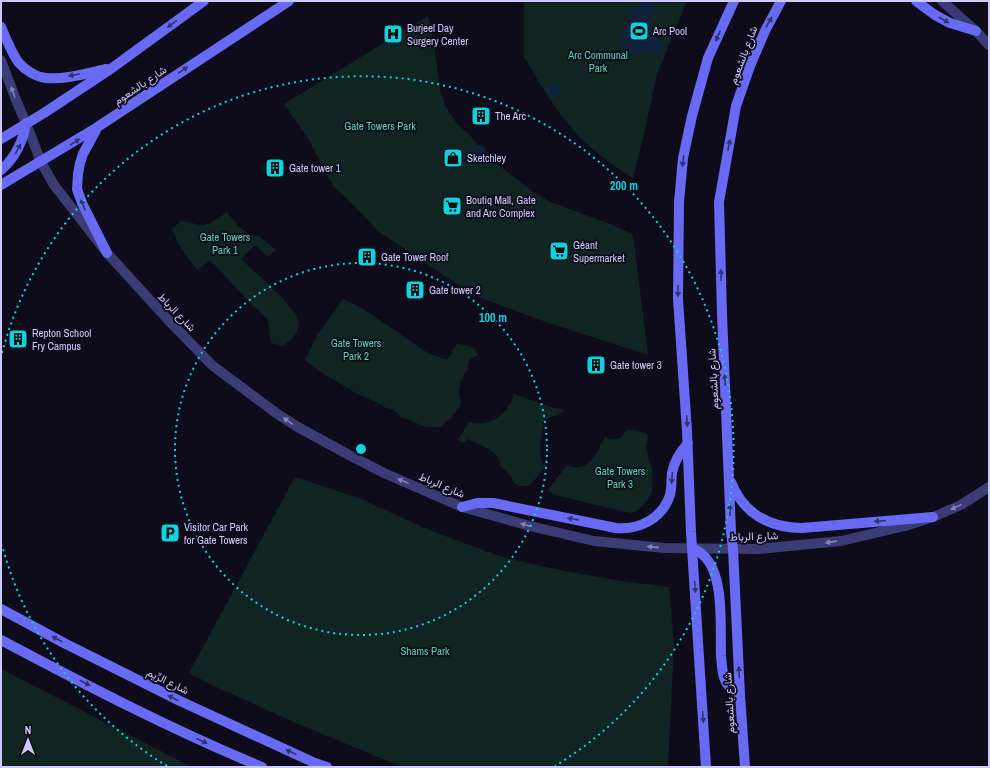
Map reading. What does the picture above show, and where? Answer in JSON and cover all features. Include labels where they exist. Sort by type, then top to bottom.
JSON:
[{"type":"main road","points":[[1,138],[112,68],[204,1]]},
{"type":"main road","name":"شارع بالشعوم","points":[[1,185],[96,128],[289,1]]},
{"type":"main road","points":[[706,767],[692,548],[688,443],[678,299],[679,202],[683,158],[692,116],[708,58],[734,1]]},
{"type":"main road","name":"شارع بالشعوم","points":[[745,767],[731,532],[719,202],[736,106],[750,66],[765,31],[781,1]]},
{"type":"main road","points":[[916,1],[935,15],[950,23],[976,32]]},
{"type":"main road","points":[[1,27],[18,62],[36,75],[45,78],[55,78],[75,76],[112,68]]},
{"type":"main road","points":[[1,170],[10,161],[18,149],[24,136],[26,123]]},
{"type":"main road","points":[[96,128],[82,154],[77,189],[82,203],[107,253]]},
{"type":"main road","points":[[462,506],[477,503],[493,503],[616,528],[641,526],[652,519],[666,504],[671,488],[672,474],[676,460],[688,443]]},
{"type":"main road","points":[[729,474],[736,492],[749,509],[763,520],[783,526],[802,528],[933,517]]},
{"type":"main road","points":[[692,548],[703,555],[714,572],[720,600],[722,672],[728,685],[740,695]]},
{"type":"main road","name":"شارع الرِّيم","points":[[1,609],[180,701],[315,763],[328,767]]},
{"type":"main road","points":[[1,640],[121,702],[262,767]]},
{"type":"street","points":[[942,1],[989,45]]},
{"type":"street","name":"شارع الرباط","points":[[1,60],[41,162],[54,185],[107,253],[170,322],[213,366],[276,413],[296,426],[384,473],[462,506],[530,526],[594,541],[664,548],[758,549],[841,541],[905,526],[933,517],[961,505],[989,487]]},
{"type":"green space","name":"Arc Communal Park","points":[[524,1],[687,1],[657,74],[633,178],[611,164],[580,138],[560,114],[542,87],[524,57]]},
{"type":"green space","name":"Gate Towers Park","points":[[428,16],[435,51],[440,90],[446,108],[458,125],[469,134],[485,155],[536,194],[553,203],[633,234],[648,355],[546,322],[473,295],[378,231],[333,186],[309,140],[284,104]]},
{"type":"green space","name":"Gate Towers Park 1","points":[[227,212],[238,226],[250,235],[259,236],[276,250],[268,257],[255,245],[241,259],[284,300],[297,317],[299,324],[297,331],[283,346],[271,343],[268,320],[210,260],[198,270],[183,251],[172,229],[181,221],[200,225],[207,224]]},
{"type":"green space","name":"Gate Towers Park 2","points":[[343,299],[365,310],[425,351],[439,357],[448,359],[457,343],[474,348],[478,355],[470,359],[467,370],[461,381],[459,392],[461,402],[460,406],[451,418],[441,427],[426,427],[401,417],[394,410],[386,408],[354,392],[322,373],[305,360],[318,334]]},
{"type":"green space","points":[[514,394],[566,411],[544,420],[540,452],[542,463],[546,466],[529,486],[519,486],[514,483],[509,473],[500,466],[497,456],[493,452],[467,439],[464,443],[458,440],[469,422],[485,423],[498,418],[507,408]]},
{"type":"green space","name":"Gate Towers Park 3","points":[[627,430],[636,430],[647,434],[648,437],[646,446],[652,470],[652,491],[648,499],[638,511],[630,513],[556,495],[548,490],[567,465],[581,467],[587,464],[595,455],[605,437],[619,439]]},
{"type":"green space","name":"Shams Park","points":[[295,477],[359,498],[429,530],[502,557],[559,570],[621,581],[669,587],[674,644],[668,767],[402,767],[289,720],[189,673]]},
{"type":"green space","points":[[1,669],[192,767],[1,767]]},
{"type":"water","name":"Arc Pool","points":[[642,2],[653,2],[656,10],[651,19],[651,23],[653,30],[663,41],[663,48],[659,53],[652,55],[645,52],[630,57],[623,50],[622,39],[625,26],[634,9]]},
{"type":"water","points":[[551,84],[557,84],[561,88],[561,94],[557,98],[551,98],[547,94],[547,88]]},
{"type":"water","points":[[479,145],[484,147],[486,152],[484,157],[479,159],[474,157],[472,152],[474,147]]},
{"type":"place","name":"Arc Pool","points":[[639,31]]},
{"type":"place","name":"Burjeel Day Surgery Center","points":[[393,34]]},
{"type":"place","name":"The Arc","points":[[481,116]]},
{"type":"place","name":"Sketchley","points":[[453,158]]},
{"type":"place","name":"Gate tower 1","points":[[275,168]]},
{"type":"place","name":"Boutiq Mall, Gate and Arc Complex","points":[[452,206]]},
{"type":"place","name":"Géant Supermarket","points":[[559,251]]},
{"type":"place","name":"Gate Tower Roof","points":[[367,257]]},
{"type":"place","name":"Gate tower 2","points":[[415,290]]},
{"type":"place","name":"Repton School Fry Campus","points":[[18,339]]},
{"type":"place","name":"Gate tower 3","points":[[596,365]]},
{"type":"place","name":"Visitor Car Park for Gate Towers","points":[[170,533]]}]
